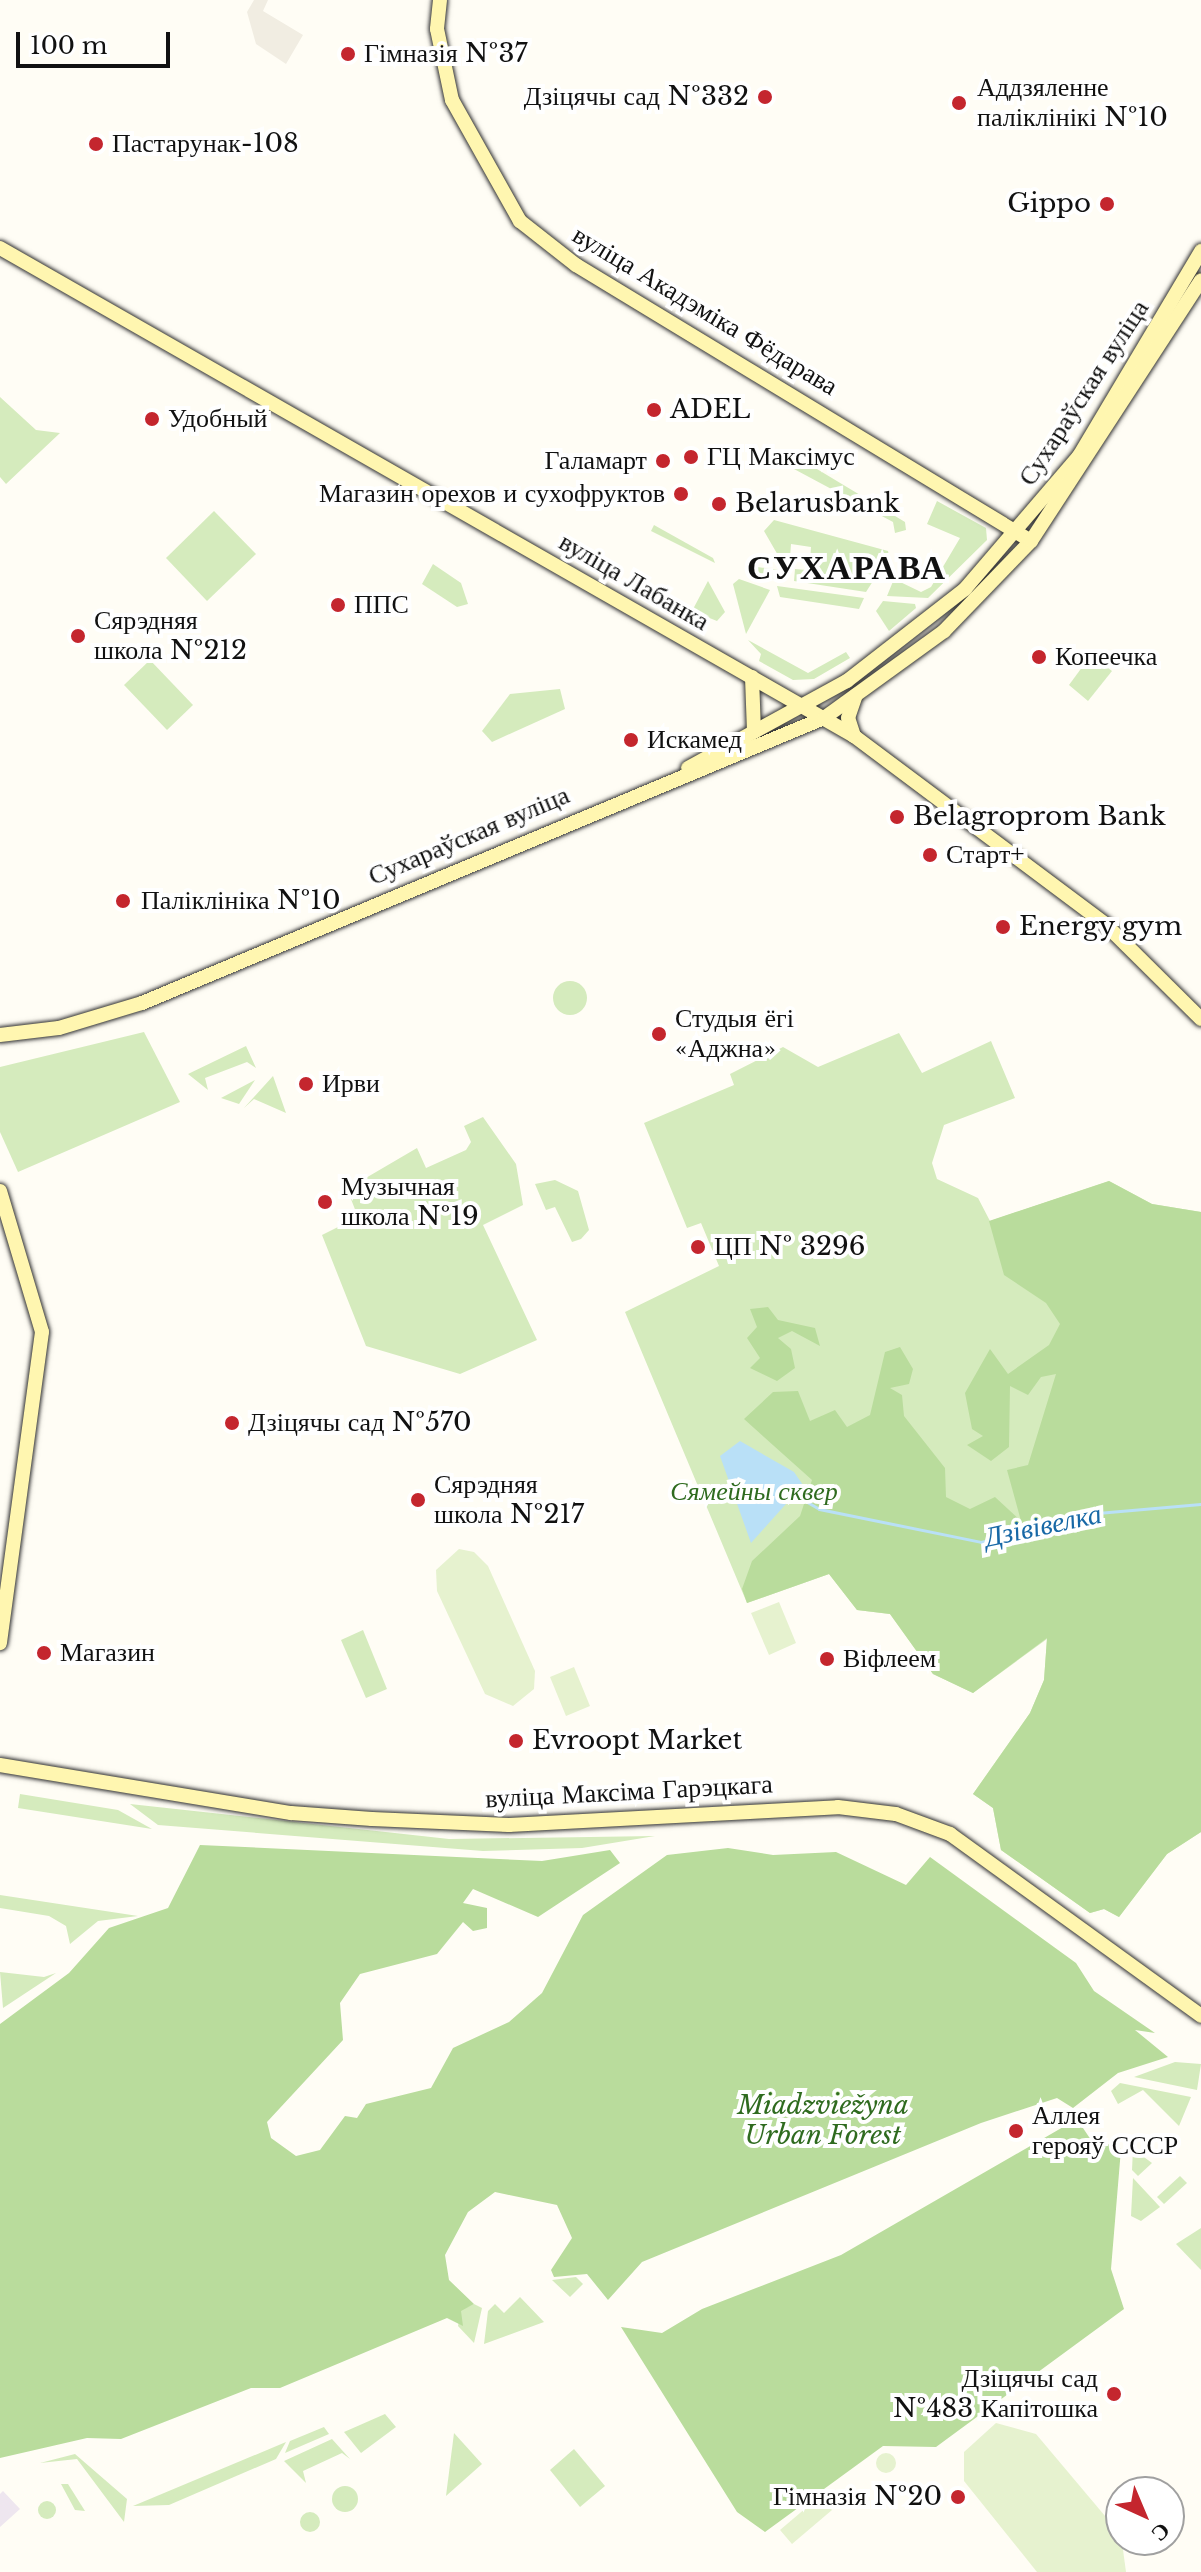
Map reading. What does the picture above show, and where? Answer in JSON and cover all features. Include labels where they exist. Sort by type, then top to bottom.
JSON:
[{"type":"main road","name":"вуліца Акадэміка Фёдарава","points":[[440,0],[437,29],[452,100],[520,221],[576,265],[1025,536]]},
{"type":"main road","name":"вуліца Лабанка","points":[[0,248],[854,736],[1105,924],[1201,1019]]},
{"type":"main road","name":"Сухараўская вуліца","points":[[684,771],[754,732],[806,708],[933,618],[1025,536],[1079,456],[1201,251]]},
{"type":"main road","name":"Сухараўская вуліца","points":[[0,1035],[59,1028],[142,1003],[684,771],[824,718],[944,631],[1025,536],[1201,280]]},
{"type":"main road","points":[[752,677],[754,732]]},
{"type":"main road","points":[[854,736],[848,718],[856,695]]},
{"type":"main road","points":[[0,1191],[42,1332],[0,1643]]},
{"type":"main road","name":"вуліца Максіма Гарэцкага","points":[[0,1765],[291,1813],[372,1819],[509,1825],[838,1807],[896,1814],[950,1834],[1201,2016]]},
{"type":"shaded area","points":[[254,0],[268,0],[263,11],[303,35],[286,64],[256,44],[247,12]]},
{"type":"shaded area","points":[[3,2491],[20,2509],[0,2527],[0,2494]]},
{"type":"green space","points":[[0,397],[36,430],[60,433],[6,484],[0,477]]},
{"type":"green space","points":[[792,454],[905,522],[906,530],[895,533],[893,522],[794,469]]},
{"type":"green space","points":[[937,501],[986,528],[987,540],[928,598],[887,596],[894,579],[921,592],[931,587],[960,538],[927,524]]},
{"type":"green space","points":[[214,511],[256,554],[207,601],[166,558]]},
{"type":"green space","points":[[774,520],[888,551],[889,556],[866,592],[794,581],[795,569],[818,571],[819,562],[810,561],[811,547],[791,544],[790,558],[779,557],[764,531]]},
{"type":"green space","points":[[654,525],[713,558],[715,563],[651,531]]},
{"type":"green space","points":[[433,564],[461,583],[468,604],[457,607],[422,584]]},
{"type":"green space","points":[[745,565],[778,570],[776,580],[749,575]]},
{"type":"green space","points":[[739,579],[770,590],[746,634],[733,584]]},
{"type":"green space","points":[[708,581],[725,612],[717,621],[692,611]]},
{"type":"green space","points":[[777,586],[864,598],[859,609],[780,597]]},
{"type":"green space","points":[[883,601],[915,604],[916,608],[889,631],[876,611]]},
{"type":"green space","points":[[748,640],[808,673],[846,652],[850,658],[814,679],[793,680],[759,661],[761,654]]},
{"type":"green space","points":[[1091,655],[1112,671],[1088,701],[1069,685]]},
{"type":"green space","points":[[150,660],[193,705],[167,730],[124,685]]},
{"type":"green space","points":[[560,689],[565,709],[492,742],[482,731],[510,694]]},
{"type":"green space","points":[[570,981],[582,986],[587,998],[582,1010],[570,1015],[558,1010],[553,998],[558,986]]},
{"type":"green space","points":[[144,1032],[180,1102],[18,1172],[0,1132],[0,1067]]},
{"type":"green space","name":"Сямейны сквер","points":[[899,1033],[922,1073],[991,1041],[1015,1098],[944,1125],[932,1163],[937,1179],[978,1198],[990,1221],[1109,1181],[1152,1204],[1201,1212],[1201,1832],[1167,1854],[1119,1917],[1104,1909],[1090,1913],[1001,1850],[993,1808],[973,1794],[1030,1713],[1044,1680],[1047,1639],[973,1693],[933,1674],[890,1614],[857,1610],[829,1574],[747,1603],[625,1312],[719,1266],[701,1223],[687,1228],[644,1123],[734,1085],[730,1074],[783,1047],[818,1067]]},
{"type":"green space","points":[[246,1046],[256,1068],[247,1062],[205,1078],[208,1090],[188,1074]]},
{"type":"green space","points":[[273,1076],[286,1113],[254,1099],[244,1108]]},
{"type":"green space","points":[[255,1080],[239,1104],[221,1098]]},
{"type":"green space","points":[[483,1117],[516,1164],[523,1205],[483,1225],[537,1340],[460,1374],[366,1346],[322,1235],[358,1217],[347,1189],[417,1148],[426,1168],[466,1150],[471,1142],[464,1126]]},
{"type":"green space","points":[[555,1180],[578,1191],[589,1230],[581,1239],[572,1242],[555,1207],[546,1210],[535,1184]]},
{"type":"green space","points":[[1109,1181],[1152,1204],[1201,1212],[1201,1832],[1167,1854],[1119,1917],[1104,1909],[1090,1913],[1001,1850],[993,1808],[973,1794],[1030,1713],[1044,1680],[1047,1638],[973,1693],[933,1674],[890,1614],[857,1610],[829,1574],[747,1603],[742,1589],[752,1561],[800,1516],[812,1480],[744,1419],[773,1392],[798,1391],[810,1421],[835,1410],[847,1427],[870,1415],[885,1352],[900,1347],[913,1369],[909,1384],[890,1388],[902,1395],[904,1416],[945,1468],[946,1497],[970,1509],[995,1497],[1021,1521],[1007,1470],[1028,1465],[1056,1374],[1041,1377],[1028,1395],[1010,1386],[1009,1447],[991,1461],[967,1445],[983,1436],[972,1429],[965,1393],[990,1349],[1008,1374],[1049,1345],[1060,1324],[1046,1303],[1004,1275],[989,1221]]},
{"type":"green space","points":[[768,1307],[778,1320],[815,1328],[820,1346],[792,1331],[778,1338],[791,1349],[795,1368],[777,1381],[750,1368],[760,1358],[747,1338],[757,1327],[750,1309]]},
{"type":"green space","points":[[459,1549],[474,1552],[488,1566],[535,1671],[534,1689],[513,1706],[485,1694],[437,1591],[436,1570]]},
{"type":"green space","points":[[779,1602],[796,1643],[769,1655],[751,1613]]},
{"type":"green space","points":[[363,1630],[387,1689],[366,1698],[341,1640]]},
{"type":"green space","points":[[574,1667],[590,1706],[566,1716],[550,1677]]},
{"type":"green space","points":[[20,1794],[118,1810],[152,1829],[18,1808]]},
{"type":"green space","points":[[130,1804],[449,1839],[655,1836],[582,1848],[483,1851],[158,1825]]},
{"type":"green space","name":"Miadzviežyna Urban Forest","points":[[200,1845],[542,1861],[610,1850],[620,1863],[538,1917],[473,1889],[463,1903],[487,1908],[487,1928],[473,1931],[463,1922],[437,1954],[360,1974],[340,2003],[343,2040],[267,2122],[271,2138],[296,2156],[320,2150],[345,2116],[357,2118],[366,2104],[431,2088],[453,2048],[509,2022],[542,1993],[583,1915],[667,1855],[728,1848],[773,1855],[836,1852],[906,1885],[930,1857],[1076,1963],[1094,1991],[1155,2033],[1135,2030],[1168,2057],[1118,2073],[1073,2108],[1057,2098],[981,2123],[642,2262],[608,2300],[587,2274],[554,2277],[551,2270],[572,2238],[557,2205],[495,2192],[468,2212],[445,2255],[449,2280],[474,2304],[461,2311],[463,2326],[447,2318],[280,2388],[251,2388],[121,2439],[87,2438],[0,2458],[0,2024],[69,1973],[109,1928],[168,1908]]},
{"type":"green space","points":[[0,1895],[138,1916],[98,1921],[70,1944],[66,1926],[49,1916],[0,1908]]},
{"type":"green space","points":[[0,1972],[44,1977],[56,1973],[3,2008]]},
{"type":"green space","points":[[1175,2062],[1201,2064],[1197,2090],[1134,2077]]},
{"type":"green space","points":[[1120,2083],[1191,2097],[1179,2126],[1143,2090],[1118,2104],[1111,2091]]},
{"type":"green space","points":[[1077,2119],[1089,2137],[1121,2149],[1111,2269],[1124,2309],[936,2447],[883,2446],[765,2532],[737,2512],[621,2327],[662,2333],[702,2309],[841,2255]]},
{"type":"green space","points":[[1133,2149],[1152,2163],[1138,2176],[1132,2170]]},
{"type":"green space","points":[[1180,2176],[1187,2183],[1164,2204],[1157,2197]]},
{"type":"green space","points":[[1133,2178],[1160,2207],[1141,2221],[1131,2216]]},
{"type":"green space","points":[[1201,2228],[1201,2270],[1176,2244]]},
{"type":"green space","points":[[576,2277],[583,2284],[570,2297],[552,2280]]},
{"type":"green space","points":[[520,2297],[544,2322],[484,2344],[488,2311],[495,2304],[504,2313]]},
{"type":"green space","points":[[474,2304],[482,2308],[474,2343],[458,2326],[461,2310]]},
{"type":"green space","points":[[385,2414],[396,2427],[361,2453],[344,2432]]},
{"type":"green space","points":[[996,2423],[1036,2434],[1105,2516],[1105,2556],[1124,2556],[1126,2572],[1037,2572],[964,2481],[964,2452]]},
{"type":"green space","points":[[324,2427],[329,2434],[285,2453],[290,2441]]},
{"type":"green space","points":[[454,2433],[482,2464],[446,2496]]},
{"type":"green space","points":[[332,2439],[350,2459],[342,2453],[303,2471],[306,2483],[284,2461]]},
{"type":"green space","points":[[286,2442],[276,2459],[169,2505],[133,2506]]},
{"type":"green space","points":[[574,2449],[605,2486],[580,2507],[550,2470]]},
{"type":"green space","points":[[886,2453],[893,2456],[896,2463],[893,2470],[886,2473],[879,2470],[876,2463],[879,2456]]},
{"type":"green space","points":[[75,2454],[127,2499],[124,2522],[77,2459],[40,2463]]},
{"type":"green space","points":[[61,2484],[68,2484],[85,2511],[75,2510]]},
{"type":"green space","points":[[345,2486],[354,2490],[358,2499],[354,2508],[345,2512],[336,2508],[332,2499],[336,2490]]},
{"type":"green space","points":[[820,2496],[832,2510],[792,2544],[780,2530]]},
{"type":"green space","points":[[47,2501],[56,2510],[47,2519],[38,2510]]},
{"type":"green space","points":[[310,2512],[317,2515],[320,2522],[317,2529],[310,2532],[303,2529],[300,2522],[303,2515]]},
{"type":"water","points":[[740,1441],[794,1472],[803,1485],[751,1543],[720,1456]]},
{"type":"waterway","name":"Дзівівелка","points":[[795,1495],[819,1509],[981,1542],[1086,1514],[1201,1504]]},
{"type":"place","name":"Гімназія №37","points":[[348,54]]},
{"type":"place","name":"Дзіцячы сад №332","points":[[765,97]]},
{"type":"place","name":"Аддзяленне паліклінікі №10","points":[[959,103]]},
{"type":"place","name":"Пастарунак-108","points":[[96,144]]},
{"type":"place","name":"Gippo","points":[[1107,204]]},
{"type":"place","name":"ADEL","points":[[654,410]]},
{"type":"place","name":"Удобный","points":[[152,419]]},
{"type":"place","name":"ГЦ Максімус","points":[[691,457]]},
{"type":"place","name":"Галамарт","points":[[663,461]]},
{"type":"place","name":"Магазин орехов и сухофруктов","points":[[681,494]]},
{"type":"place","name":"Belarusbank","points":[[719,504]]},
{"type":"place","name":"ППС","points":[[338,605]]},
{"type":"place","name":"Сярэдняя школа №212","points":[[78,636]]},
{"type":"place","name":"Копеечка","points":[[1039,657]]},
{"type":"place","name":"Искамед","points":[[631,740]]},
{"type":"place","name":"Belagroprom Bank","points":[[897,817]]},
{"type":"place","name":"Старт+","points":[[930,855]]},
{"type":"place","name":"Паліклініка №10","points":[[123,901]]},
{"type":"place","name":"Energy gym","points":[[1003,927]]},
{"type":"place","name":"Студыя ёгі «Аджна»","points":[[659,1034]]},
{"type":"place","name":"Ирви","points":[[306,1084]]},
{"type":"place","name":"Музычная школа №19","points":[[325,1202]]},
{"type":"place","name":"ЦП № 3296","points":[[698,1247]]},
{"type":"place","name":"Дзіцячы сад №570","points":[[232,1423]]},
{"type":"place","name":"Сярэдняя школа №217","points":[[418,1500]]},
{"type":"place","name":"Магазин","points":[[44,1653]]},
{"type":"place","name":"Віфлеем","points":[[827,1659]]},
{"type":"place","name":"Evroopt Market","points":[[516,1741]]},
{"type":"place","name":"Аллея герояў СССР","points":[[1016,2131]]},
{"type":"place","name":"Дзіцячы сад №483 Капітошка","points":[[1114,2394]]},
{"type":"place","name":"Гімназія №20","points":[[958,2497]]},
{"type":"district","name":"СУХАРАВА","points":[[847,568]]}]
